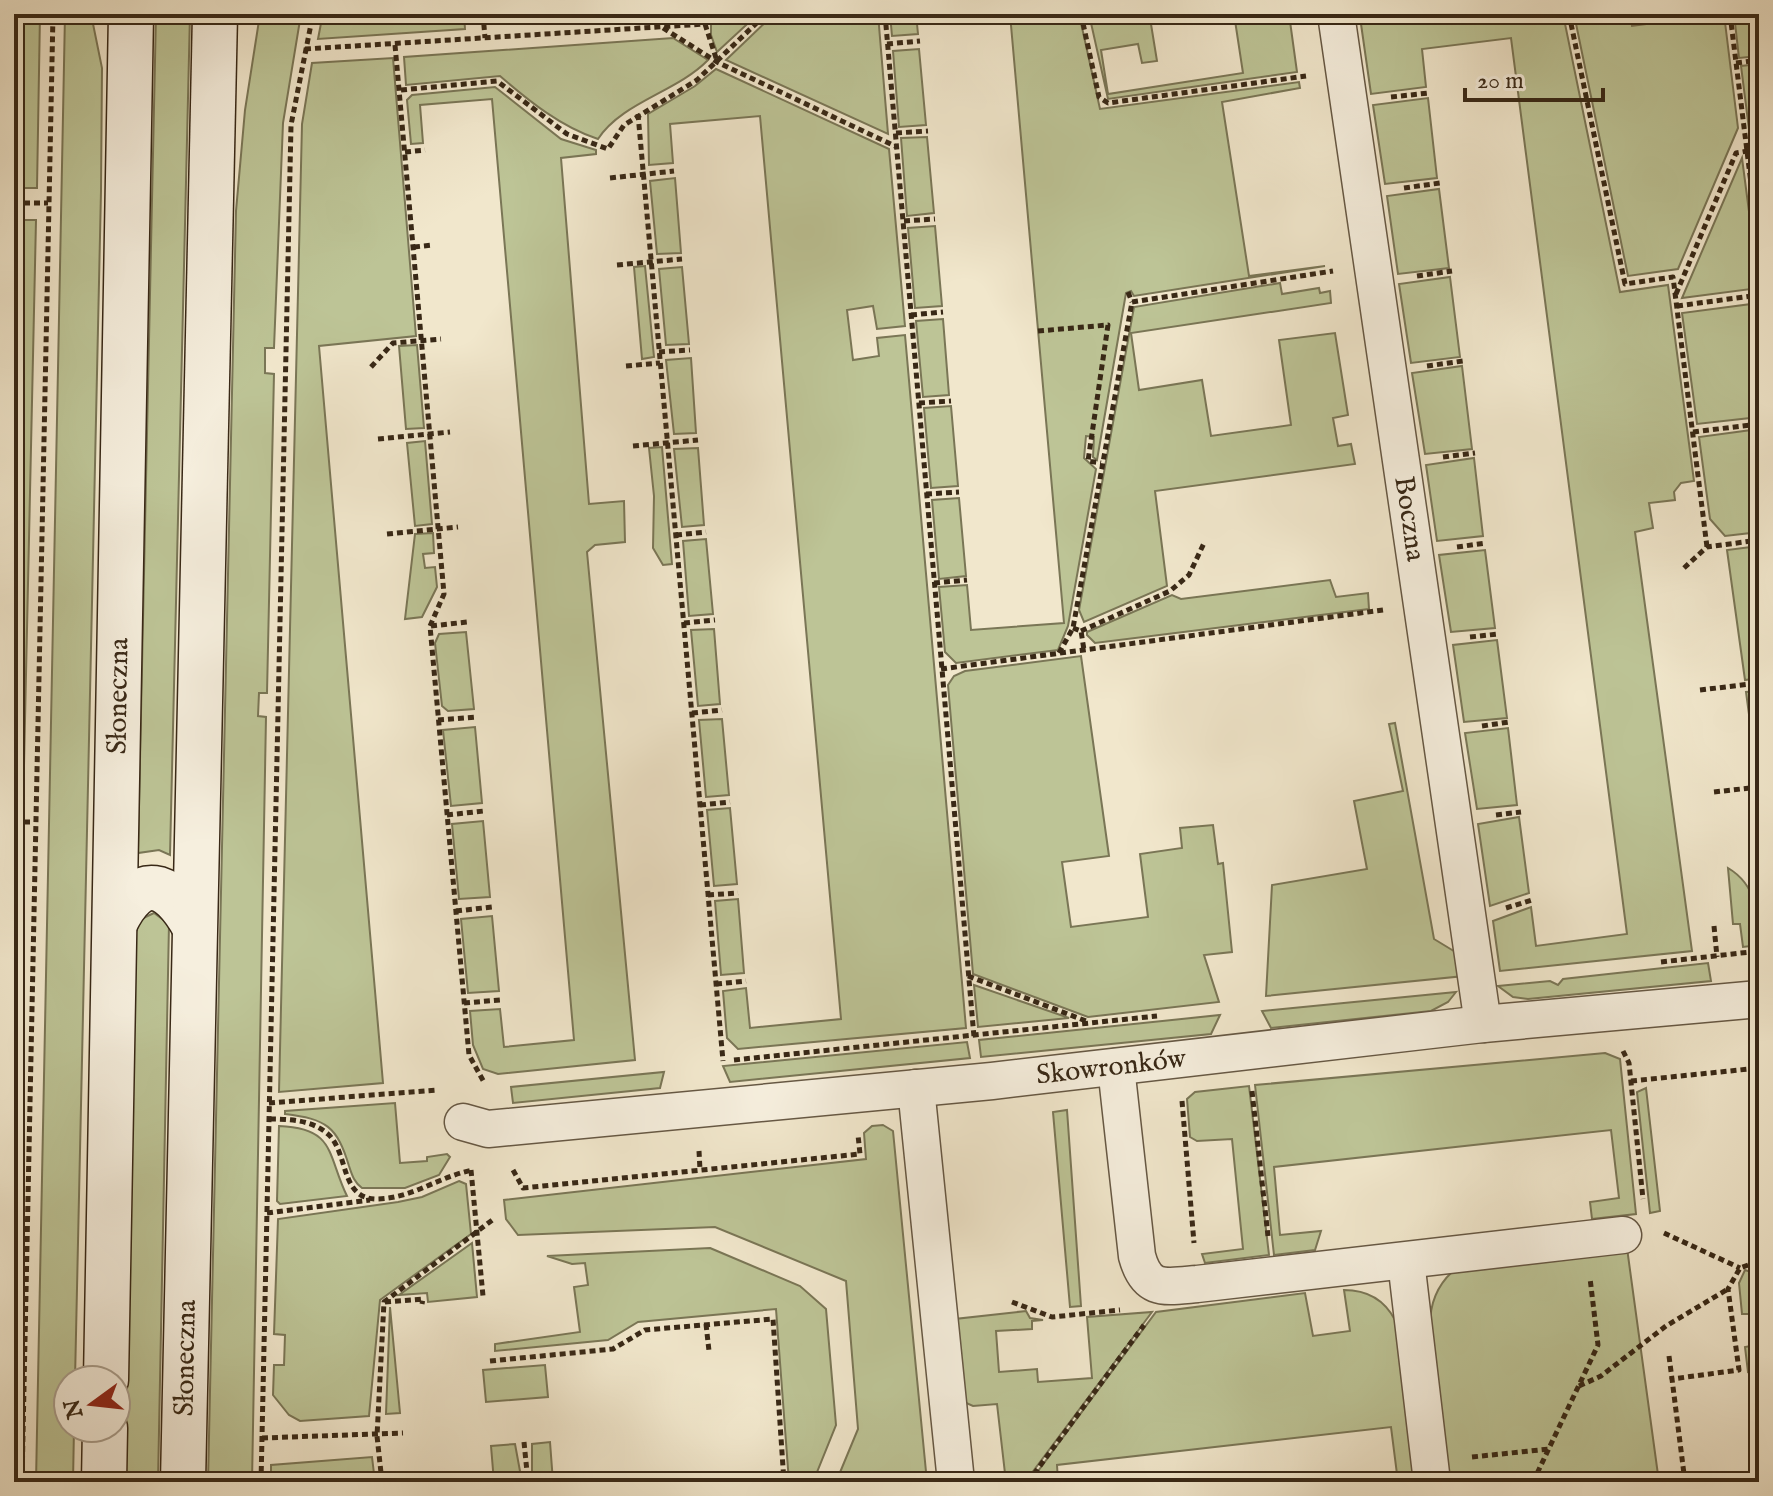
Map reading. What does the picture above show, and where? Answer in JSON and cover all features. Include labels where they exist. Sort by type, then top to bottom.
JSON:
[{"type":"street","name":"Słoneczna","points":[[106,1364],[131,14]]},
{"type":"street","name":"Słoneczna","points":[[183,1482],[215,14]]},
{"type":"street","name":"Słoneczna","points":[[213,129],[238,14]]},
{"type":"street","name":"Boczna","points":[[1336,14],[1483,1024]]},
{"type":"street","points":[[115,923],[132,895],[146,889],[159,889],[175,895],[194,926]]},
{"type":"street","name":"Skowronków","points":[[476,1126],[918,1103],[978,1082],[1483,1024],[1759,999]]},
{"type":"street","points":[[1116,1067],[1137,1256],[1141,1272],[1150,1283],[1165,1287],[1197,1284],[1406,1261],[1638,1230]]},
{"type":"street","points":[[918,1103],[956,1482]]},
{"type":"street","points":[[1406,1261],[1432,1482]]},
{"type":"street","points":[[104,1482],[105,1444]]},
{"type":"path","points":[[22,1482],[53,14]]},
{"type":"path","points":[[261,1482],[291,125],[313,14]]},
{"type":"path","points":[[483,14],[485,38]]},
{"type":"path","points":[[704,14],[717,62]]},
{"type":"path","points":[[401,90],[497,81],[567,134],[608,149],[614,136],[638,114],[697,80],[766,14]]},
{"type":"path","points":[[885,14],[978,1082]]},
{"type":"path","points":[[1081,14],[1099,97],[1108,103],[1344,70]]},
{"type":"path","points":[[1569,14],[1625,284],[1673,277],[1707,547]]},
{"type":"path","points":[[1730,14],[1759,248]]},
{"type":"path","points":[[305,49],[705,24]]},
{"type":"path","points":[[661,27],[717,62],[897,147]]},
{"type":"path","points":[[887,44],[920,41]]},
{"type":"path","points":[[395,45],[444,594],[430,626],[438,720],[469,1055],[486,1086],[476,1126]]},
{"type":"path","points":[[1736,63],[1759,60]]},
{"type":"path","points":[[1382,98],[1429,93]]},
{"type":"path","points":[[638,114],[723,1061]]},
{"type":"path","points":[[896,133],[928,131]]},
{"type":"path","points":[[1676,295],[1736,153],[1759,149]]},
{"type":"path","points":[[405,152],[425,150]]},
{"type":"path","points":[[610,178],[674,171]]},
{"type":"path","points":[[1394,190],[1440,183]]},
{"type":"path","points":[[14,203],[48,203]]},
{"type":"path","points":[[904,221],[935,219]]},
{"type":"path","points":[[414,247],[433,245]]},
{"type":"path","points":[[617,265],[682,259]]},
{"type":"path","points":[[1132,302],[1372,265]]},
{"type":"path","points":[[1407,277],[1452,271]]},
{"type":"path","points":[[1059,653],[1073,628],[1132,302],[1128,292]]},
{"type":"path","points":[[1677,306],[1759,295]]},
{"type":"path","points":[[911,315],[943,312]]},
{"type":"path","points":[[1038,331],[1108,325],[1088,461],[1101,463]]},
{"type":"path","points":[[371,367],[393,343],[441,339]]},
{"type":"path","points":[[659,352],[690,350]]},
{"type":"path","points":[[1420,367],[1463,361]]},
{"type":"path","points":[[626,366],[660,363]]},
{"type":"path","points":[[919,403],[951,401]]},
{"type":"path","points":[[1693,432],[1759,424]]},
{"type":"path","points":[[378,439],[450,432]]},
{"type":"path","points":[[633,446],[698,440]]},
{"type":"path","points":[[926,494],[959,492]]},
{"type":"path","points":[[387,534],[458,527]]},
{"type":"path","points":[[676,535],[706,532]]},
{"type":"path","points":[[1684,568],[1707,547],[1759,540]]},
{"type":"path","points":[[1073,628],[1081,631],[1170,591],[1189,575],[1205,541]]},
{"type":"path","points":[[934,583],[967,580]]},
{"type":"path","points":[[941,669],[1421,605]]},
{"type":"path","points":[[684,623],[715,620]]},
{"type":"path","points":[[430,626],[467,622]]},
{"type":"path","points":[[1081,631],[1084,650]]},
{"type":"path","points":[[1700,690],[1759,683]]},
{"type":"path","points":[[692,713],[722,710]]},
{"type":"path","points":[[438,720],[476,717]]},
{"type":"path","points":[[1714,792],[1759,787]]},
{"type":"path","points":[[700,805],[730,802]]},
{"type":"path","points":[[447,815],[484,811]]},
{"type":"path","points":[[14,822],[34,822]]},
{"type":"path","points":[[708,895],[738,893]]},
{"type":"path","points":[[456,911],[492,907]]},
{"type":"path","points":[[968,976],[1090,1023]]},
{"type":"path","points":[[716,984],[746,981]]},
{"type":"path","points":[[464,1003],[500,1000]]},
{"type":"path","points":[[1609,1045],[1622,1050],[1629,1063],[1643,1202]]},
{"type":"path","points":[[1631,1081],[1759,1068]]},
{"type":"path","points":[[1251,1080],[1269,1245]]},
{"type":"path","points":[[269,1103],[441,1089]]},
{"type":"path","points":[[501,1167],[510,1166],[523,1188],[860,1154],[857,1121],[888,1119],[895,1123],[918,1103]]},
{"type":"path","points":[[270,1119],[302,1122],[328,1135],[336,1144],[351,1186],[359,1195],[374,1200]]},
{"type":"path","points":[[267,1213],[374,1200],[424,1190],[456,1174],[481,1169]]},
{"type":"path","points":[[471,1170],[483,1296]]},
{"type":"path","points":[[384,1302],[495,1218]]},
{"type":"path","points":[[1638,1230],[1671,1239],[1740,1268]]},
{"type":"path","points":[[1533,1482],[1598,1345],[1585,1239]]},
{"type":"path","points":[[1578,1386],[1601,1376],[1666,1326],[1728,1289],[1740,1268],[1759,1261]]},
{"type":"path","points":[[1672,1379],[1739,1372],[1728,1289]]},
{"type":"path","points":[[384,1302],[423,1299],[422,1304]]},
{"type":"path","points":[[382,1482],[377,1436],[384,1302]]},
{"type":"path","points":[[1012,1302],[1052,1317],[1127,1310]]},
{"type":"path","points":[[490,1361],[613,1349],[645,1330],[773,1319],[784,1482]]},
{"type":"path","points":[[1028,1482],[1148,1320]]},
{"type":"path","points":[[706,1324],[709,1351]]},
{"type":"path","points":[[14,1352],[24,1352]]},
{"type":"path","points":[[1669,1356],[1685,1482]]},
{"type":"path","points":[[262,1438],[403,1433]]},
{"type":"path","points":[[524,1442],[528,1482]]},
{"type":"path","points":[[1462,1453],[1474,1459],[1550,1449]]},
{"type":"green space","points":[[14,14],[40,14],[37,188],[14,188]]},
{"type":"green space","points":[[65,14],[91,14],[102,68],[101,191],[75,1364],[52,1364],[52,1444],[74,1444],[73,1482],[36,1482]]},
{"type":"green space","points":[[156,14],[190,14],[170,855],[159,850],[138,853]]},
{"type":"green space","points":[[260,14],[301,14],[283,123],[274,348],[265,348],[265,373],[274,374],[267,693],[259,693],[258,716],[266,717],[252,1482],[208,1482],[236,211],[245,110]]},
{"type":"green space","points":[[332,14],[464,14],[465,29],[318,39],[322,18],[331,19]]},
{"type":"green space","points":[[711,14],[758,14],[717,52],[711,35]]},
{"type":"green space","points":[[774,14],[878,14],[888,134],[726,60]]},
{"type":"green space","points":[[890,14],[916,14],[918,34],[892,36]]},
{"type":"green space","points":[[1010,14],[1079,14],[1100,109],[1299,82],[1300,88],[1222,102],[1249,276],[1325,266],[1134,296],[1131,291],[1126,293],[1097,460],[1093,457],[1094,437],[1086,436],[1084,458],[1096,469],[1068,626],[1058,650],[956,663],[945,652],[939,587],[967,585],[971,630],[1064,623]]},
{"type":"green space","points":[[1089,14],[1157,14],[1150,18],[1157,61],[1142,63],[1138,44],[1101,50],[1108,94],[1243,73],[1234,14],[1289,14],[1297,72],[1108,99]]},
{"type":"green space","points":[[1437,14],[1563,14],[1620,292],[1668,285],[1694,481],[1681,483],[1674,492],[1675,500],[1649,503],[1653,528],[1635,532],[1692,951],[1500,971],[1493,921],[1531,907],[1536,946],[1627,934],[1511,38],[1422,49],[1426,87],[1371,94],[1361,24]]},
{"type":"green space","points":[[1574,14],[1630,14],[1632,26],[1724,14],[1738,128],[1678,269],[1628,276]]},
{"type":"green space","points":[[1734,14],[1759,14],[1759,56],[1739,58]]},
{"type":"green space","points":[[673,38],[708,60],[681,81],[621,116],[598,139],[558,120],[500,76],[406,85],[404,57]]},
{"type":"green space","points":[[919,49],[926,125],[899,127],[893,51]]},
{"type":"green space","points":[[393,58],[416,336],[319,346],[383,1083],[279,1092],[302,124],[312,63]]},
{"type":"green space","points":[[1759,64],[1759,143],[1751,145],[1741,66]]},
{"type":"green space","points":[[716,69],[889,149],[905,326],[877,329],[873,306],[847,310],[853,360],[879,356],[877,338],[905,335],[966,1028],[738,1049],[727,1038],[723,991],[746,988],[750,1028],[841,1019],[760,116],[670,124],[673,163],[649,165],[648,114],[695,86]]},
{"type":"green space","points":[[495,87],[561,139],[596,150],[596,154],[561,158],[589,504],[624,501],[625,542],[595,545],[587,552],[635,1060],[498,1074],[483,1069],[473,1045],[470,1011],[500,1009],[504,1047],[574,1040],[492,99],[420,105],[423,143],[411,144],[407,100],[412,95]]},
{"type":"green space","points":[[1428,98],[1437,178],[1385,184],[1373,105]]},
{"type":"green space","points":[[927,137],[934,213],[907,216],[901,138]]},
{"type":"green space","points":[[1742,158],[1759,288],[1682,298]]},
{"type":"green space","points":[[675,178],[681,253],[657,254],[650,181]]},
{"type":"green space","points":[[1439,189],[1449,268],[1398,274],[1387,196]]},
{"type":"green space","points":[[14,220],[36,220],[23,811],[14,811]]},
{"type":"green space","points":[[935,226],[942,306],[915,308],[908,228]]},
{"type":"green space","points":[[645,266],[654,357],[642,359],[634,267]]},
{"type":"green space","points":[[682,267],[689,344],[666,345],[659,269]]},
{"type":"green space","points":[[1450,277],[1460,357],[1411,363],[1399,284]]},
{"type":"green space","points":[[1280,283],[1282,294],[1319,288],[1320,293],[1330,291],[1331,303],[1131,333],[1139,390],[1202,380],[1211,436],[1291,425],[1279,340],[1335,333],[1348,415],[1333,418],[1338,446],[1351,444],[1355,464],[1155,491],[1167,586],[1084,622],[1079,610],[1134,307]]},
{"type":"green space","points":[[1759,303],[1759,417],[1697,424],[1682,313]]},
{"type":"green space","points":[[943,319],[949,395],[923,397],[916,321]]},
{"type":"green space","points":[[417,345],[424,428],[406,429],[399,346]]},
{"type":"green space","points":[[691,358],[696,433],[674,434],[666,360]]},
{"type":"green space","points":[[1462,366],[1472,449],[1425,454],[1412,373]]},
{"type":"green space","points":[[951,406],[958,486],[931,488],[924,408]]},
{"type":"green space","points":[[1759,429],[1759,532],[1725,536],[1710,519],[1699,437]]},
{"type":"green space","points":[[425,441],[432,524],[415,526],[407,443]]},
{"type":"green space","points":[[662,447],[672,564],[663,565],[653,548],[654,496],[649,448]]},
{"type":"green space","points":[[698,448],[704,525],[682,527],[674,449]]},
{"type":"green space","points":[[1474,458],[1483,536],[1437,541],[1426,465]]},
{"type":"green space","points":[[959,498],[966,576],[939,579],[932,500]]},
{"type":"green space","points":[[433,533],[434,553],[423,554],[425,568],[435,567],[437,587],[422,617],[405,619],[415,534]]},
{"type":"green space","points":[[706,539],[713,614],[689,616],[683,541]]},
{"type":"green space","points":[[1759,546],[1759,678],[1745,680],[1727,550]]},
{"type":"green space","points":[[1485,550],[1495,628],[1451,632],[1439,555]]},
{"type":"green space","points":[[1330,580],[1336,597],[1368,593],[1369,609],[1095,643],[1087,635],[1087,632],[1172,595],[1181,599]]},
{"type":"green space","points":[[714,629],[720,704],[698,706],[691,630]]},
{"type":"green space","points":[[466,632],[474,709],[448,711],[442,706],[435,643],[439,634]]},
{"type":"green space","points":[[1497,640],[1507,718],[1464,722],[1453,645]]},
{"type":"green space","points":[[1081,656],[1109,856],[1062,862],[1071,927],[1148,917],[1140,854],[1182,848],[1180,828],[1213,825],[1218,864],[1223,863],[1232,952],[1204,955],[1219,1002],[1088,1017],[973,974],[948,685],[954,676],[965,671]]},
{"type":"green space","points":[[1759,691],[1759,782],[1758,782],[1746,692]]},
{"type":"green space","points":[[722,719],[729,795],[706,797],[699,720]]},
{"type":"green space","points":[[1395,723],[1434,939],[1462,956],[1464,976],[1266,996],[1272,885],[1367,869],[1354,801],[1403,791],[1389,724]]},
{"type":"green space","points":[[475,727],[482,803],[451,806],[443,730]]},
{"type":"green space","points":[[1508,728],[1517,805],[1477,809],[1465,733]]},
{"type":"green space","points":[[730,808],[737,884],[714,886],[707,810]]},
{"type":"green space","points":[[1519,817],[1529,893],[1490,906],[1478,824]]},
{"type":"green space","points":[[483,821],[490,897],[459,899],[452,824]]},
{"type":"green space","points":[[14,835],[23,835],[14,1295]]},
{"type":"green space","points":[[1728,868],[1751,892],[1757,912],[1759,945],[1743,947],[1740,924],[1733,924]]},
{"type":"green space","points":[[738,899],[744,973],[721,975],[715,901]]},
{"type":"green space","points":[[154,913],[169,924],[158,1482],[125,1482],[126,1444],[132,1444],[132,1364],[127,1364],[135,922]]},
{"type":"green space","points":[[492,916],[499,991],[468,993],[461,919]]},
{"type":"green space","points":[[1708,963],[1711,981],[1528,999],[1513,997],[1498,986],[1550,981],[1558,985],[1563,979]]},
{"type":"green space","points":[[974,985],[1069,1018],[978,1027]]},
{"type":"green space","points":[[1456,992],[1448,1002],[1431,1011],[1271,1028],[1262,1011]]},
{"type":"green space","points":[[1220,1015],[1211,1034],[981,1057],[979,1040]]},
{"type":"green space","points":[[967,1042],[970,1058],[730,1082],[723,1066]]},
{"type":"green space","points":[[1605,1053],[1620,1059],[1636,1214],[1592,1219],[1590,1202],[1619,1198],[1611,1130],[1274,1167],[1280,1235],[1321,1231],[1315,1250],[1274,1255],[1255,1085]]},
{"type":"green space","points":[[664,1072],[660,1088],[513,1103],[511,1087]]},
{"type":"green space","points":[[1249,1086],[1269,1255],[1205,1263],[1202,1254],[1243,1249],[1232,1139],[1197,1141],[1190,1137],[1187,1099],[1195,1092]]},
{"type":"green space","points":[[1646,1088],[1660,1211],[1650,1213],[1637,1092]]},
{"type":"green space","points":[[395,1103],[400,1163],[427,1161],[427,1157],[447,1154],[450,1157],[439,1175],[405,1188],[362,1188],[354,1178],[340,1142],[328,1127],[311,1119],[285,1114],[285,1111]]},
{"type":"green space","points":[[1067,1110],[1081,1306],[1070,1307],[1053,1112]]},
{"type":"green space","points":[[883,1125],[893,1131],[927,1482],[836,1482],[858,1429],[846,1281],[715,1227],[518,1235],[506,1219],[504,1200],[866,1159],[864,1133],[872,1126]]},
{"type":"green space","points":[[279,1126],[311,1132],[320,1138],[332,1156],[347,1196],[280,1204],[277,1201]]},
{"type":"green space","points":[[459,1181],[466,1184],[471,1234],[380,1300],[369,1416],[300,1421],[289,1415],[273,1395],[274,1365],[284,1365],[285,1335],[274,1334],[278,1219],[422,1197]]},
{"type":"green space","points":[[472,1243],[477,1297],[428,1302],[427,1293],[399,1295]]},
{"type":"green space","points":[[710,1248],[800,1286],[826,1309],[836,1425],[813,1482],[789,1482],[776,1309],[638,1322],[608,1340],[495,1351],[495,1344],[580,1332],[574,1287],[588,1285],[585,1263],[572,1264],[547,1256]]},
{"type":"green space","points":[[1627,1248],[1659,1482],[1448,1482],[1430,1325],[1433,1303],[1442,1284],[1452,1272]]},
{"type":"green space","points":[[1745,1270],[1757,1274],[1759,1271],[1759,1370],[1748,1372],[1745,1347],[1756,1345],[1753,1314],[1742,1314],[1739,1283]]},
{"type":"green space","points":[[1344,1290],[1374,1297],[1386,1306],[1395,1320],[1414,1482],[1398,1482],[1391,1427],[1057,1465],[1058,1482],[1030,1482],[1156,1312],[1305,1293],[1313,1336],[1350,1331]]},
{"type":"green space","points":[[390,1307],[400,1413],[386,1414]]},
{"type":"green space","points":[[1026,1311],[1030,1318],[1043,1320],[1032,1321],[1032,1329],[996,1331],[999,1372],[1037,1369],[1038,1382],[1092,1378],[1087,1317],[1152,1312],[1025,1482],[1006,1482],[997,1404],[973,1406],[964,1402],[955,1319]]},
{"type":"green space","points":[[545,1365],[548,1397],[486,1402],[483,1370]]},
{"type":"green space","points":[[550,1442],[553,1482],[532,1482],[532,1444]]},
{"type":"green space","points":[[515,1444],[522,1482],[494,1482],[491,1446]]},
{"type":"green space","points":[[372,1457],[375,1482],[271,1482],[271,1465]]}]
